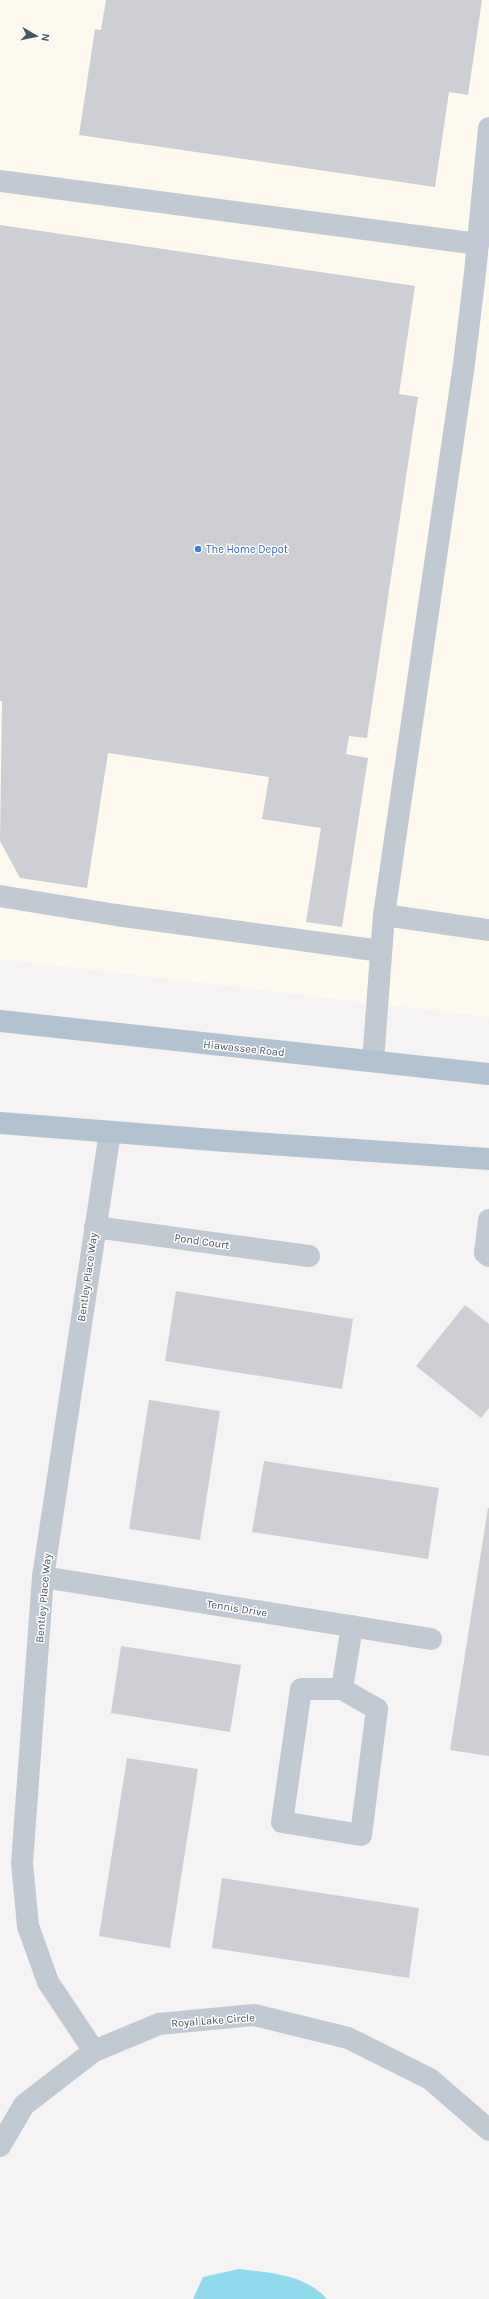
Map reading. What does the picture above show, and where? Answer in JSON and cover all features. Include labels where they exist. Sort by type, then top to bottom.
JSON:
[{"type":"main road","name":"Hiawassee Road","points":[[0,1021],[53,1028],[489,1074]]},
{"type":"main road","points":[[0,1123],[489,1159]]},
{"type":"street","points":[[373,1061],[384,915],[457,417],[478,244],[489,128]]},
{"type":"street","points":[[0,181],[478,244]]},
{"type":"street","points":[[0,896],[116,915],[381,951]]},
{"type":"street","points":[[384,915],[489,930]]},
{"type":"street","name":"Bentley Place Way","points":[[94,2051],[48,1982],[28,1926],[22,1863],[43,1577],[94,1227],[110,1132]]},
{"type":"street","points":[[489,1220],[485,1253],[489,1256]]},
{"type":"street","name":"Pond Court","points":[[94,1227],[309,1256]]},
{"type":"street","name":"Tennis Drive","points":[[43,1577],[431,1639]]},
{"type":"street","points":[[342,1689],[352,1626]]},
{"type":"street","points":[[301,1689],[342,1689],[377,1708],[361,1835],[282,1822],[301,1689]]},
{"type":"street","name":"Royal Lake Circle","points":[[0,2146],[24,2105],[94,2051],[159,2024],[254,2015],[348,2038],[430,2079],[489,2130]]},
{"type":"shaded area","points":[[0,0],[489,0],[489,1017],[0,959]]},
{"type":"water","points":[[239,2269],[286,2276],[298,2280],[308,2284],[327,2299],[193,2299],[203,2277]]},
{"type":"building","points":[[106,0],[482,0],[468,95],[449,92],[435,187],[79,135],[95,29],[101,30]]},
{"type":"building","name":"The Home Depot","points":[[0,225],[415,286],[399,394],[418,397],[367,738],[349,736],[346,754],[368,758],[342,927],[306,922],[321,828],[262,819],[269,777],[108,753],[87,888],[20,878],[0,841],[2,701],[0,701]]},
{"type":"building","points":[[176,1291],[353,1319],[342,1389],[165,1361]]},
{"type":"building","points":[[465,1305],[489,1324],[489,1408],[481,1418],[416,1366]]},
{"type":"building","points":[[149,1400],[220,1411],[200,1540],[129,1529]]},
{"type":"building","points":[[264,1461],[439,1488],[428,1559],[252,1532]]},
{"type":"building","points":[[489,1508],[489,1756],[450,1750]]},
{"type":"building","points":[[121,1646],[241,1665],[230,1732],[111,1713]]},
{"type":"building","points":[[127,1758],[198,1769],[170,1948],[99,1936]]},
{"type":"building","points":[[222,1878],[419,1908],[409,1978],[212,1948]]},
{"type":"place","name":"The Home Depot","points":[[198,549]]}]
